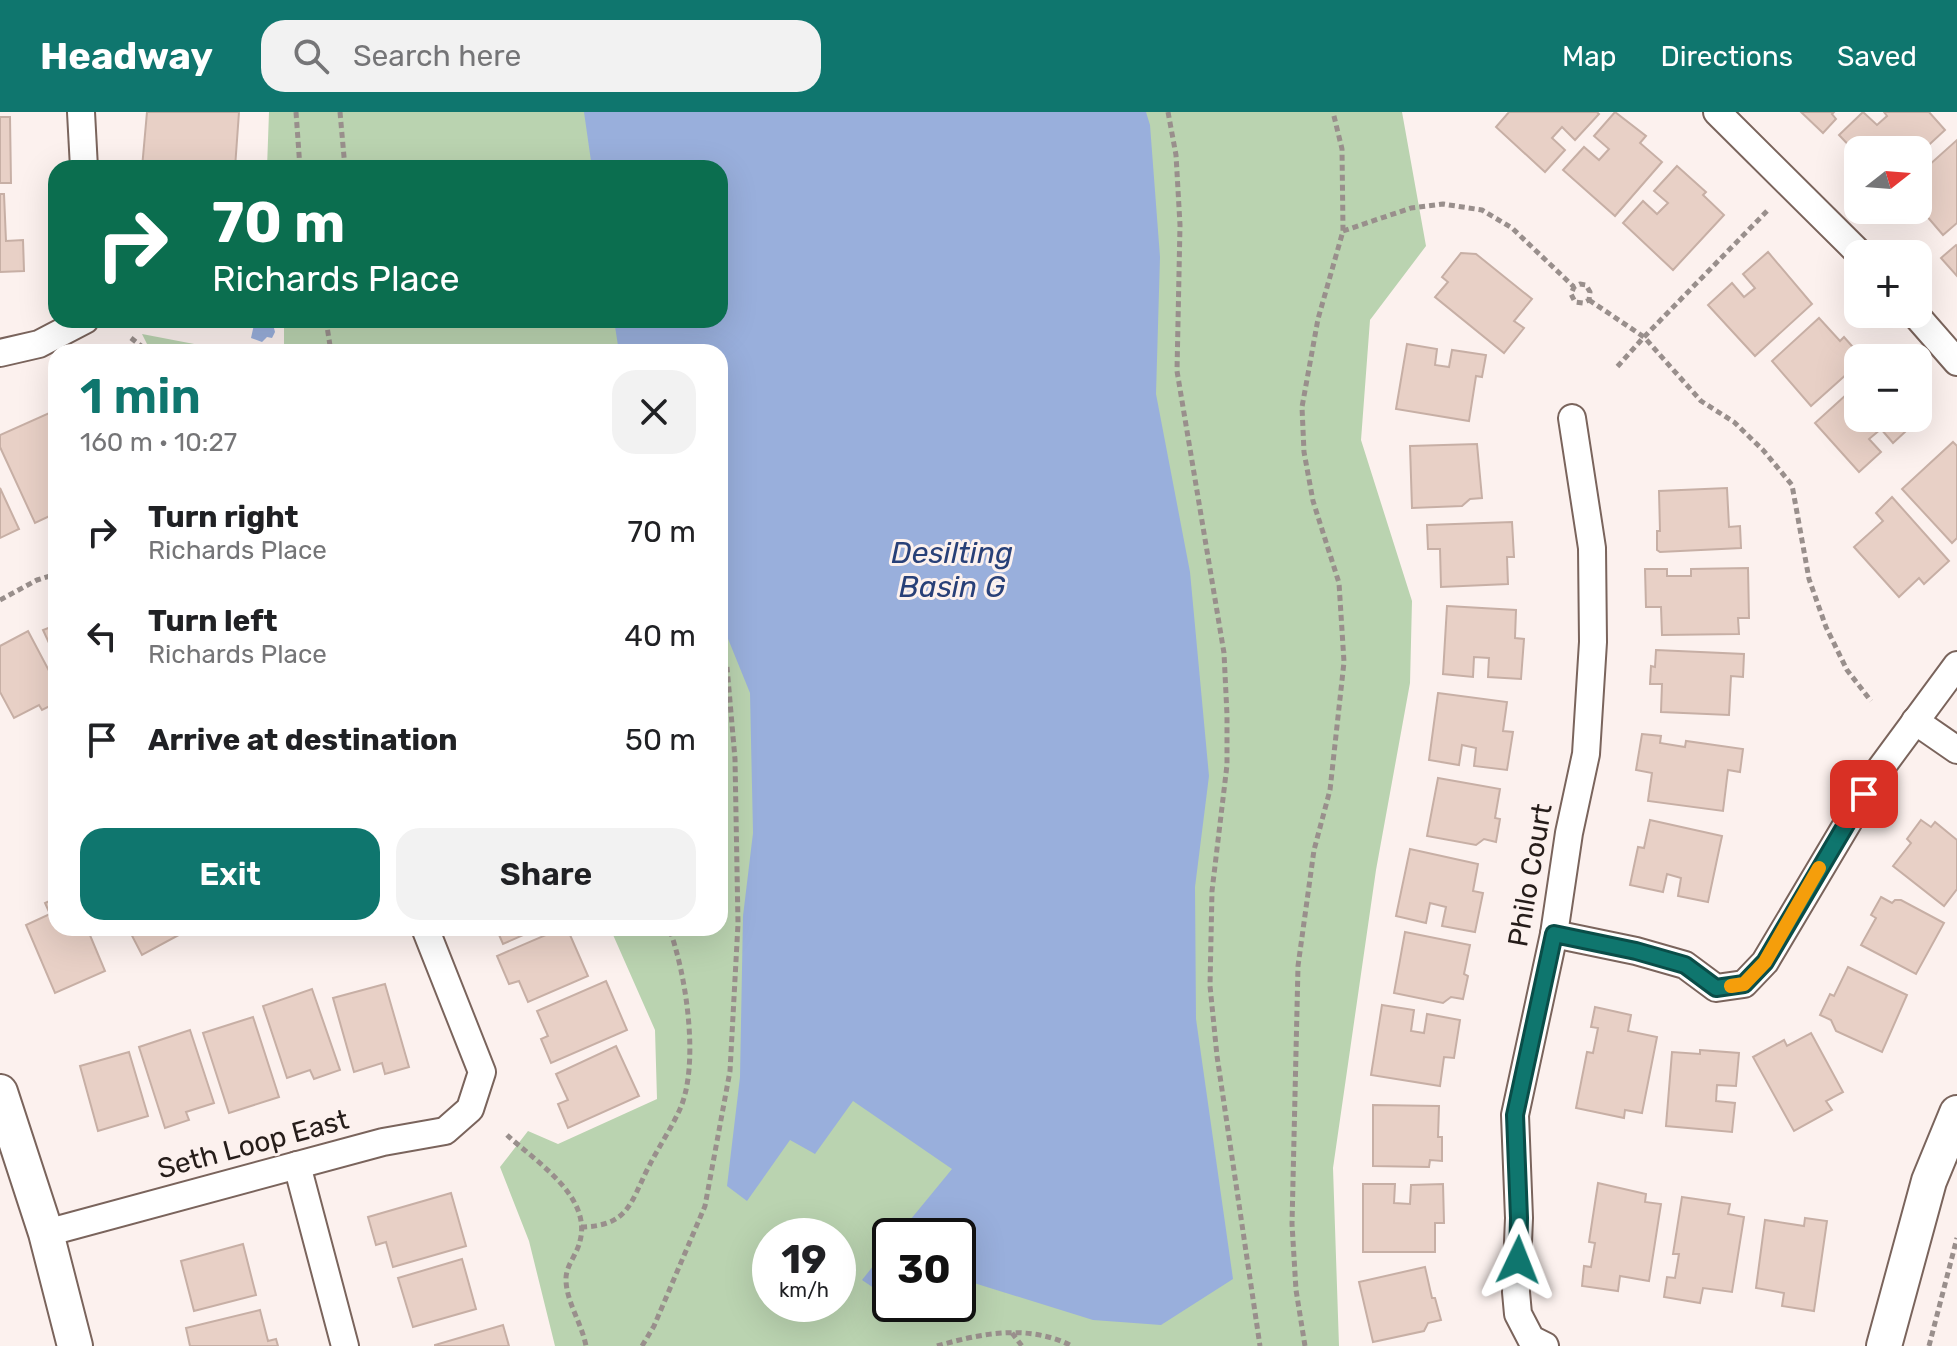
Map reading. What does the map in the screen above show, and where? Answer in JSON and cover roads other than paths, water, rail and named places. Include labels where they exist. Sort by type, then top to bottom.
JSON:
[{"type":"street","points":[[81,112],[84,160]]},
{"type":"street","points":[[1717,112],[1846,240]]},
{"type":"street","points":[[0,353],[39,344],[70,328]]},
{"type":"street","points":[[1927,328],[1957,362]]},
{"type":"street","name":"Philo Court","points":[[1538,1342],[1518,1314],[1519,1218],[1515,1115],[1554,934],[1569,833],[1586,754],[1593,642],[1592,548],[1572,418]]},
{"type":"street","points":[[1554,934],[1685,965],[1716,988],[1744,984],[1765,962],[1878,772],[1957,665]]},
{"type":"street","points":[[1915,721],[1957,750]]},
{"type":"street","name":"Seth Loop East","points":[[46,1233],[383,1142],[445,1131],[470,1109],[482,1072],[428,936]]},
{"type":"street","points":[[0,1092],[46,1233],[75,1346]]},
{"type":"street","points":[[1884,1346],[1929,1181],[1957,1113]]},
{"type":"street","points":[[297,1165],[345,1346]]},
{"type":"water","name":"Desilting Basin G","points":[[584,112],[1146,112],[1150,125],[1160,257],[1156,394],[1190,572],[1209,776],[1195,887],[1196,1019],[1233,1279],[1161,1325],[1093,1320],[976,1284],[976,1218],[912,1218],[952,1169],[853,1101],[815,1154],[790,1140],[747,1201],[727,1186],[740,1077],[743,916],[753,833],[750,693],[728,639],[728,344],[618,344],[615,328],[728,328],[728,160],[591,160]]},
{"type":"water","points":[[253,328],[274,328],[272,338],[267,337],[262,342],[251,338]]},
{"type":"water","points":[[872,1268],[872,1287],[862,1280]]}]
